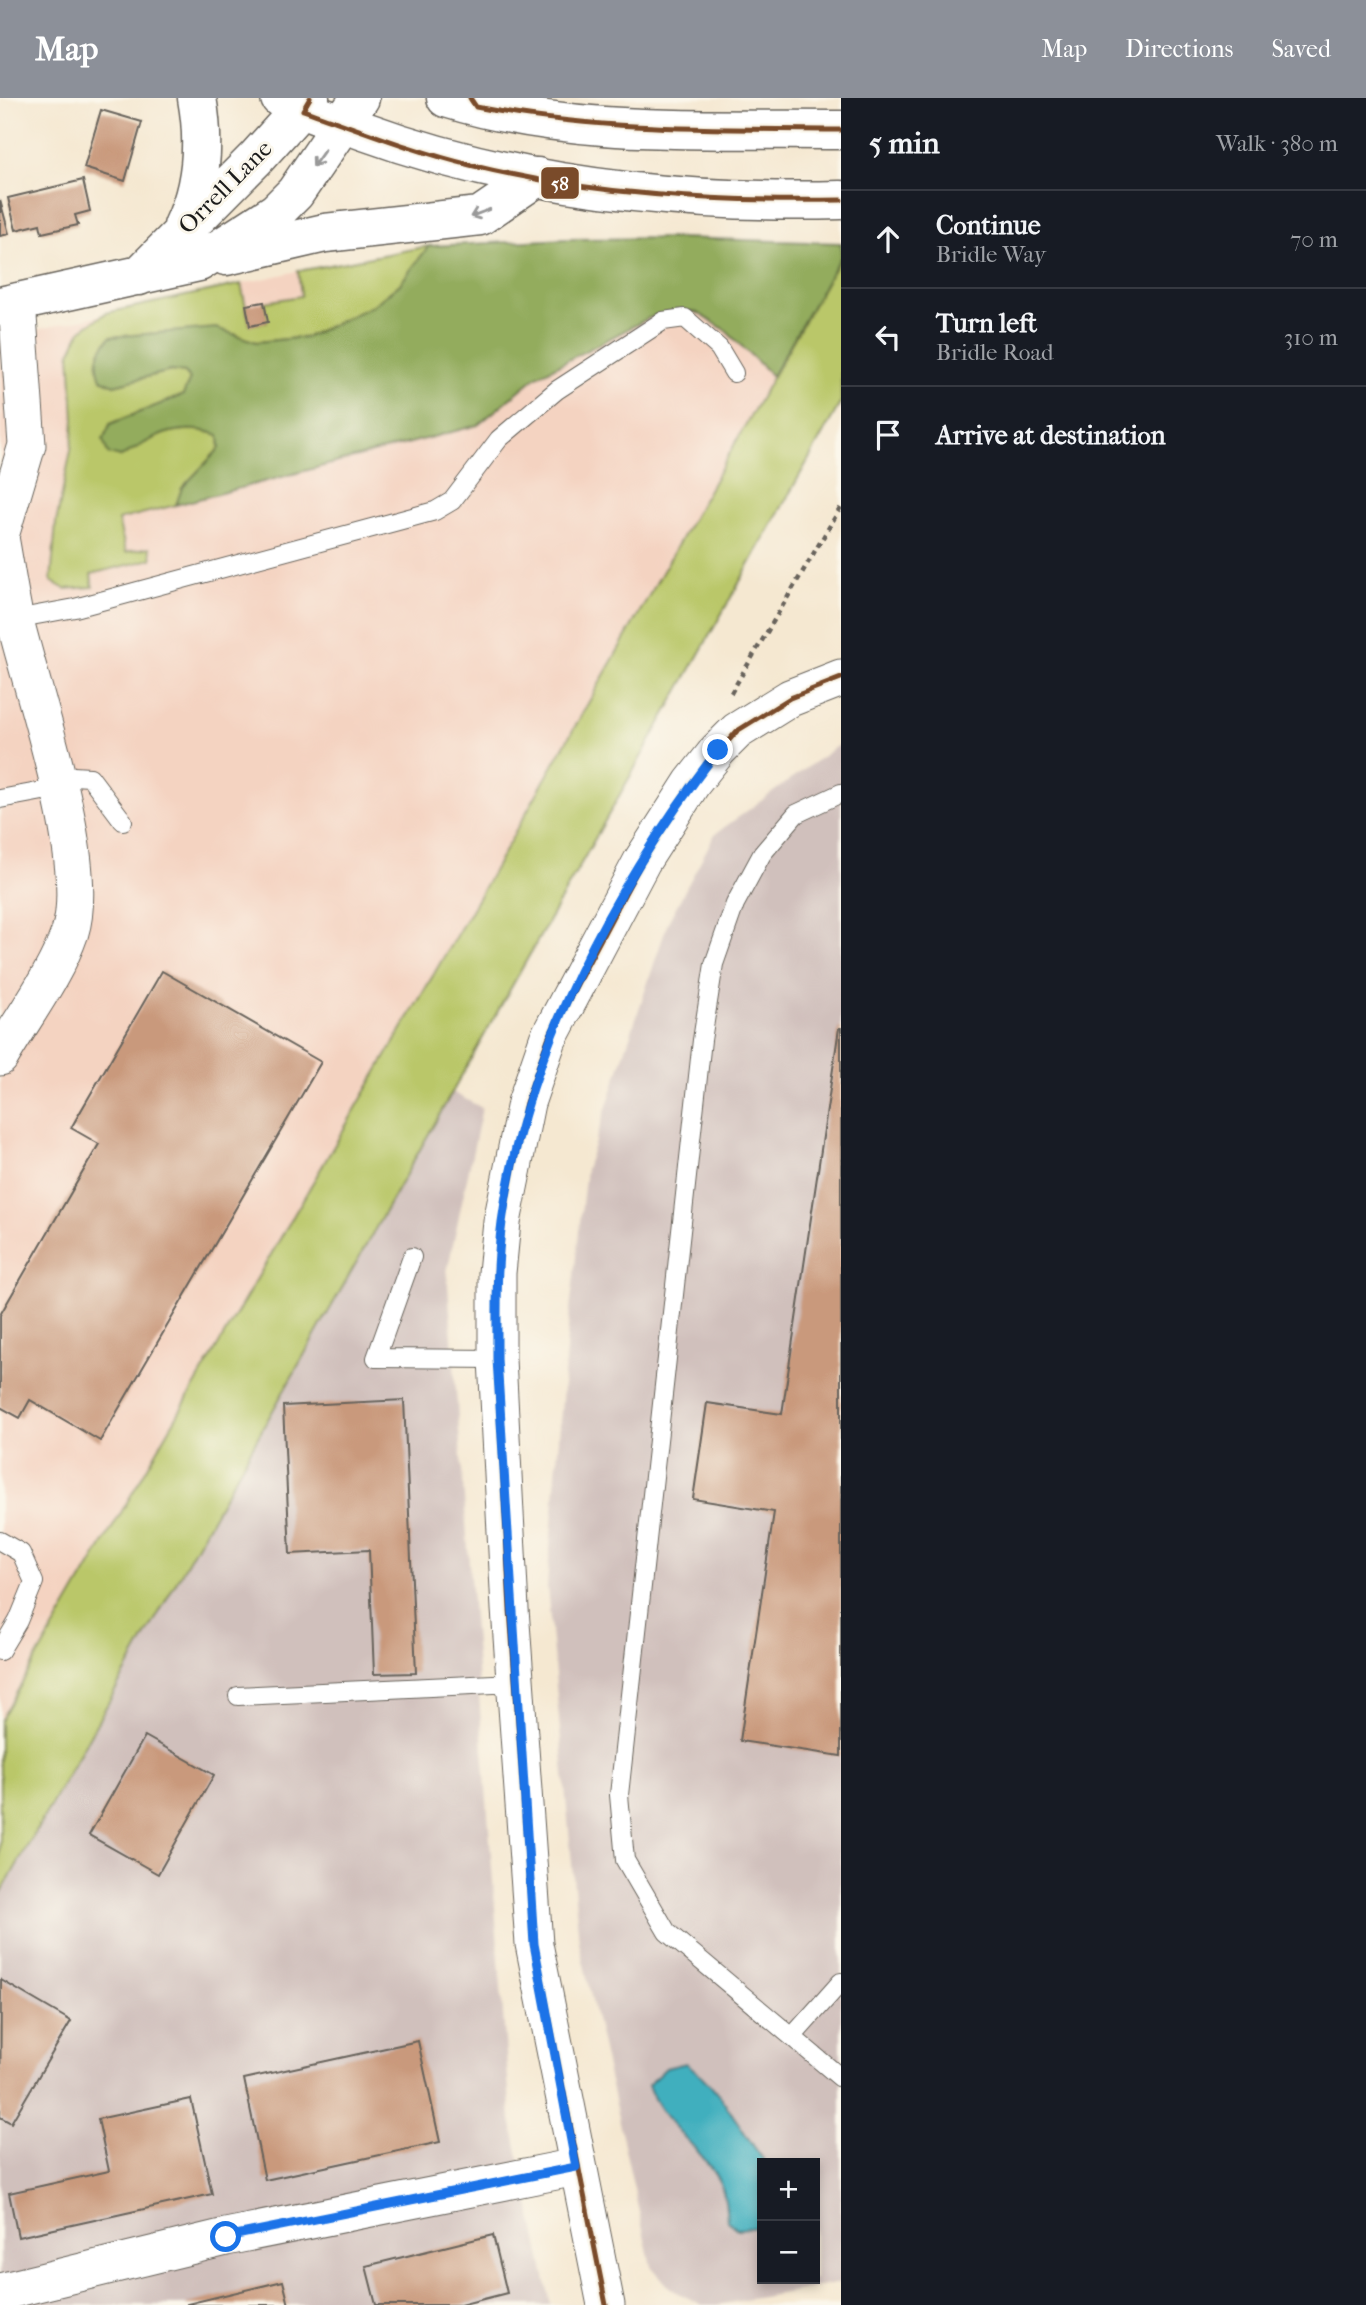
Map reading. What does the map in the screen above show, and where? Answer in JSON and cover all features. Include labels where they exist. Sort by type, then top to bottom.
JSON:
[{"type":"street","points":[[197,98],[201,121],[200,167],[190,211],[189,247],[480,216],[537,177]]},
{"type":"street","points":[[464,101],[533,121],[589,127],[841,130]]},
{"type":"street","points":[[298,102],[352,111],[429,154],[492,170],[727,199],[823,200]]},
{"type":"street","name":"Orrell Lane","points":[[189,247],[298,102]]},
{"type":"street","name":"Orrell Lane","points":[[9,304],[139,276],[189,247],[276,212],[295,193],[352,111]]},
{"type":"street","points":[[0,1057],[58,957],[70,931],[75,904],[74,876],[58,782],[15,619],[0,536],[27,445],[9,304]]},
{"type":"street","points":[[606,2305],[576,2167],[534,1944],[515,1683],[497,1359],[497,1273],[502,1222],[526,1103],[548,1039],[642,861],[718,750],[737,731],[769,710],[841,678]]},
{"type":"street","points":[[0,2292],[226,2237],[576,2167]]},
{"type":"lane","points":[[15,619],[75,608],[435,511],[452,501],[499,439],[557,390],[663,321],[685,318],[719,348],[734,373]]},
{"type":"lane","points":[[0,799],[58,782],[90,777],[123,821]]},
{"type":"lane","points":[[841,793],[796,814],[762,854],[736,904],[713,964],[620,1795],[625,1860],[667,1932],[841,2078]]},
{"type":"lane","points":[[412,1257],[376,1358],[497,1359]]},
{"type":"lane","points":[[0,1541],[21,1553],[34,1582],[18,1621],[0,1651]]},
{"type":"lane","points":[[238,1696],[515,1683]]},
{"type":"lane","points":[[792,2037],[841,1982]]},
{"type":"path","points":[[718,750],[717,716],[841,508]]},
{"type":"shaded area","points":[[681,238],[841,243],[841,256],[478,898],[0,1721],[0,338],[298,271],[429,246],[566,239]]},
{"type":"shaded area","points":[[841,743],[841,2283],[717,2305],[702,2305],[671,2289],[651,2266],[579,1942],[547,1586],[567,1337],[586,1169],[668,922],[715,834]]},
{"type":"shaded area","points":[[452,1092],[482,1108],[447,1272],[511,2119],[551,2305],[0,2305],[0,1895]]},
{"type":"green space","points":[[681,238],[841,243],[841,256],[772,376],[725,330],[698,313],[678,310],[649,318],[537,376],[478,425],[176,505],[182,488],[220,448],[219,435],[204,431],[179,430],[157,437],[121,457],[108,454],[103,440],[110,424],[183,395],[190,379],[185,373],[171,371],[114,385],[101,379],[98,357],[110,337],[216,328],[256,342],[307,337],[372,306],[399,285],[429,246],[566,239]]},
{"type":"green space","points":[[429,246],[399,285],[372,306],[306,337],[256,342],[235,334],[110,337],[114,385],[171,371],[185,373],[190,379],[184,395],[110,424],[121,457],[157,437],[179,430],[204,431],[219,435],[220,448],[182,488],[176,505],[118,520],[126,552],[150,547],[152,559],[91,574],[93,587],[65,589],[51,581],[56,523],[71,450],[74,420],[70,353],[81,330],[106,313],[241,284],[250,325],[267,322],[264,302],[301,296],[298,271]]},
{"type":"green space","points":[[841,256],[841,402],[0,1895],[0,1721],[478,898]]},
{"type":"water","points":[[686,2063],[699,2074],[721,2098],[762,2158],[757,2158],[757,2227],[737,2229],[727,2221],[723,2192],[715,2174],[655,2100],[648,2085],[666,2068]]},
{"type":"building","points":[[101,110],[142,122],[125,181],[84,168]]},
{"type":"building","points":[[83,180],[90,211],[75,215],[78,225],[42,233],[40,224],[16,230],[8,198]]},
{"type":"building","points":[[0,200],[9,234],[0,236]]},
{"type":"building","points":[[264,302],[268,322],[250,326],[246,305]]},
{"type":"building","points":[[162,971],[321,1062],[100,1441],[30,1400],[20,1418],[0,1407],[0,1315],[99,1144],[71,1128]]},
{"type":"building","points":[[839,1028],[841,1756],[740,1741],[774,1512],[693,1499],[707,1403],[782,1414]]},
{"type":"building","points":[[404,1400],[416,1673],[374,1674],[369,1550],[290,1554],[283,1406]]},
{"type":"building","points":[[145,1736],[214,1775],[158,1874],[89,1835]]},
{"type":"building","points":[[1,1980],[71,2021],[11,2123],[0,2117]]},
{"type":"building","points":[[418,2041],[440,2142],[265,2180],[244,2079]]},
{"type":"building","points":[[191,2099],[212,2194],[18,2237],[9,2193],[109,2171],[98,2119]]},
{"type":"building","points":[[493,2235],[507,2293],[460,2305],[376,2305],[366,2266]]},
{"type":"building","points":[[283,2281],[289,2305],[187,2305],[187,2304]]},
{"type":"transit line","name":"58","points":[[310,98],[303,110],[428,153],[516,175],[608,190],[701,198],[841,200]]},
{"type":"transit line","name":"58","points":[[470,98],[476,107],[612,125],[841,130]]},
{"type":"transit line","name":"58","points":[[606,2305],[534,1944],[510,1609],[497,1359],[497,1273],[502,1222],[526,1103],[548,1039],[642,861],[692,783],[737,731],[790,698],[841,678]]},
{"type":"route","points":[[226,2237],[576,2167],[534,1944],[510,1609],[497,1359],[497,1273],[502,1222],[526,1103],[548,1039],[577,979],[642,861],[692,783],[718,750]]}]
